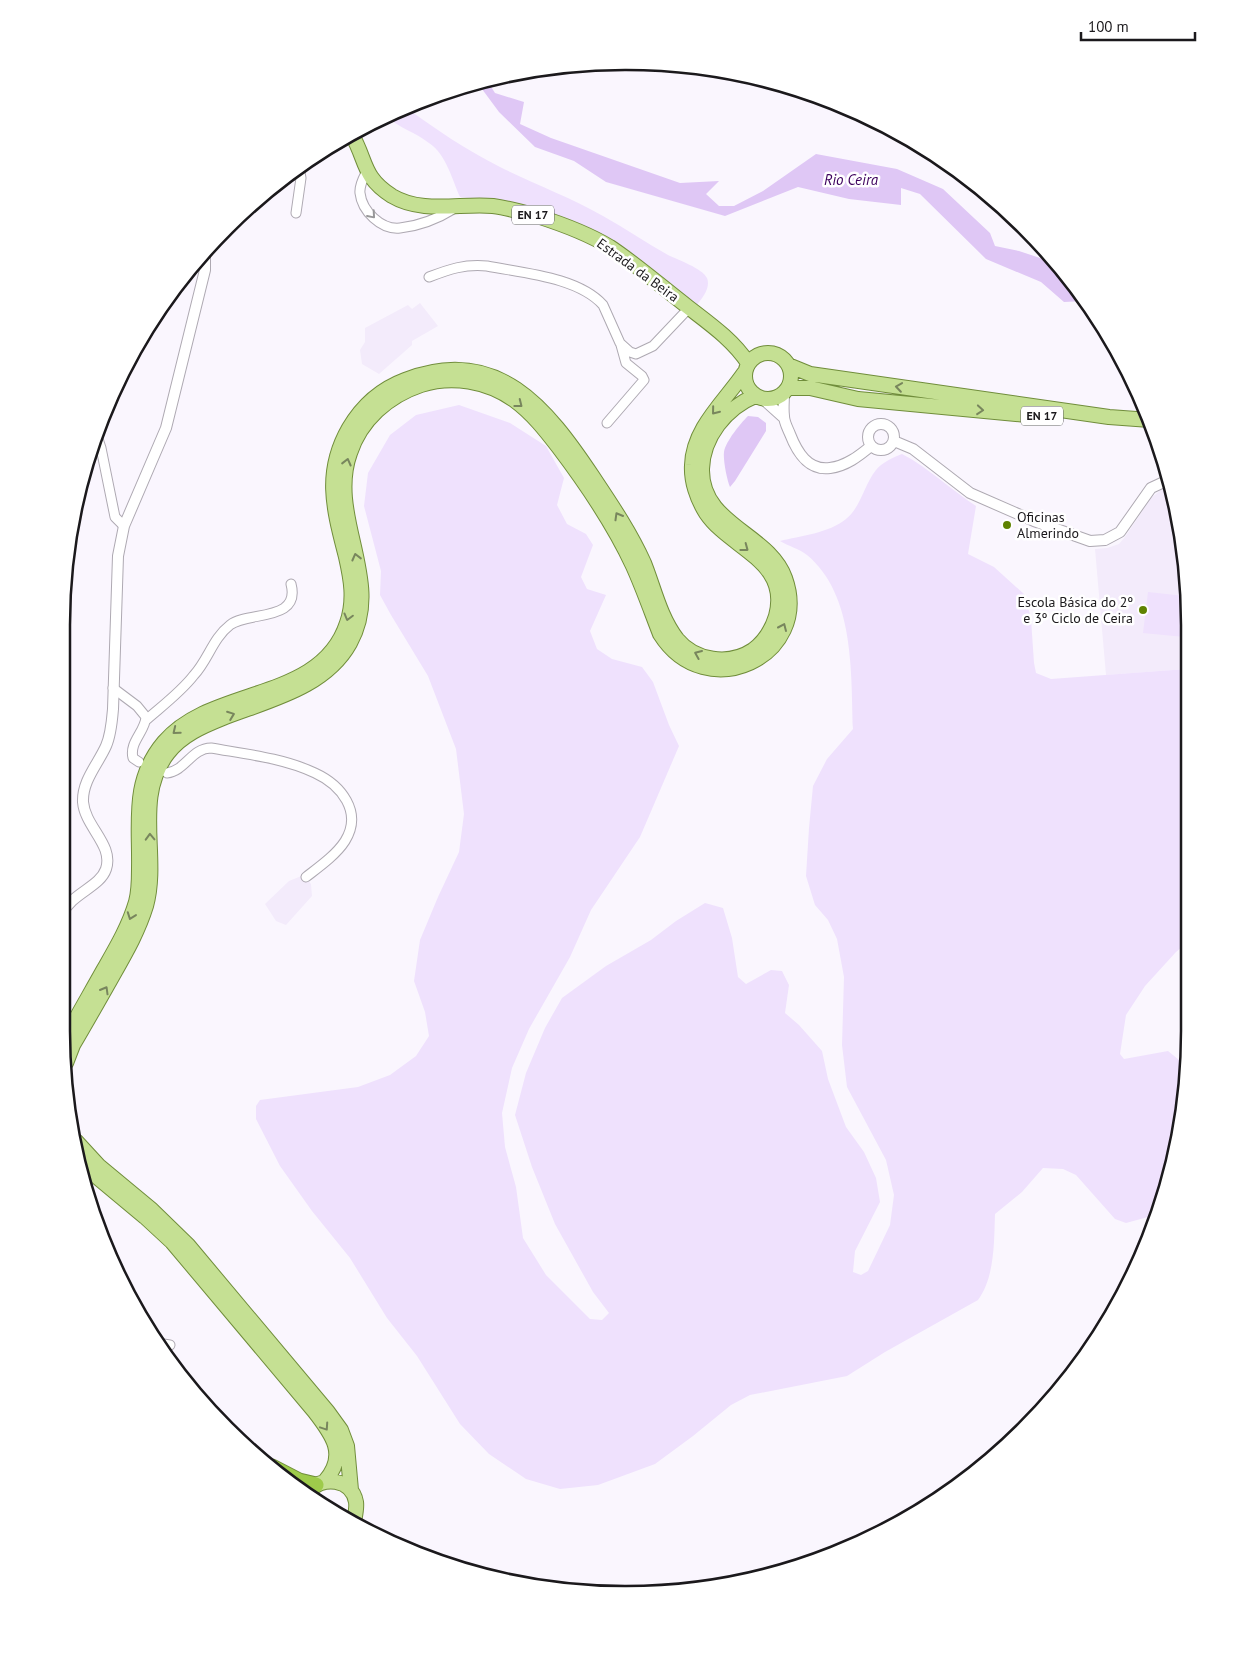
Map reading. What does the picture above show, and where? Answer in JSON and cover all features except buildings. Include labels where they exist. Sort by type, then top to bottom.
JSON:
[{"type":"highway","points":[[303,1482],[316,1486]]},
{"type":"main road","name":"Estrada da Beira","points":[[354,141],[366,171],[372,180],[394,197],[421,206],[492,206],[515,210],[558,222],[610,247],[717,329],[738,349],[746,368]]},
{"type":"main road","name":"Estrada da Beira","points":[[717,329],[766,353]]},
{"type":"main road","points":[[70,1029],[121,938],[137,900],[139,882],[139,797],[145,773],[155,753],[175,731],[194,718],[286,682],[310,670],[319,664],[333,649],[344,631],[350,610],[352,591],[350,574],[334,507],[332,478],[346,433],[362,410],[372,400],[388,388],[409,378],[451,369],[479,372],[516,388],[547,416],[571,445],[617,514],[641,558],[665,618],[681,644],[696,654],[724,660],[744,654],[760,644],[771,629],[775,620],[778,603],[776,588],[768,570],[759,559],[723,531],[711,519],[702,505],[693,480],[692,463],[698,438],[709,419],[756,356],[766,353],[779,356],[788,365],[791,372],[791,380],[786,390],[772,400],[760,398],[734,407],[717,427],[704,454],[702,475],[710,498],[720,514],[762,547],[778,564],[787,587],[789,606],[786,624],[782,633],[769,650],[753,662],[724,670],[691,664],[665,642],[632,564],[600,507],[550,437],[515,400],[499,391],[478,384],[448,380],[406,391],[396,396],[377,411],[357,436],[349,454],[344,475],[345,510],[362,583],[362,604],[354,635],[338,661],[315,680],[293,691],[200,728],[178,743],[163,761],[153,782],[149,802],[151,878],[142,920],[132,942],[71,1052]]},
{"type":"main road","name":"EN 17","points":[[788,365],[803,372],[819,375],[1110,417],[1141,419]]},
{"type":"main road","points":[[746,368],[746,386],[760,398]]},
{"type":"main road","name":"EN 17","points":[[786,390],[803,387],[858,399],[1037,415],[1129,428],[1145,428]]},
{"type":"main road","points":[[83,1150],[94,1162],[157,1214],[188,1245],[328,1412],[341,1430],[347,1446],[350,1490],[356,1502],[354,1515]]},
{"type":"main road","points":[[88,1170],[172,1242],[314,1411],[329,1432],[337,1454],[335,1468],[316,1486]]},
{"type":"main road","points":[[316,1486],[341,1483],[350,1490]]},
{"type":"street","points":[[366,171],[360,193],[364,206],[374,219],[387,226],[399,228],[422,223],[458,207]]},
{"type":"street","points":[[296,213],[301,176]]},
{"type":"street","points":[[70,903],[78,894],[102,877],[108,864],[106,850],[87,820],[83,801],[89,777],[110,734],[118,556],[124,526],[166,428],[205,262]]},
{"type":"street","points":[[430,277],[454,268],[473,265],[487,266],[571,284],[592,295],[603,305],[620,343],[626,363],[642,376],[644,380],[607,424]]},
{"type":"street","points":[[620,343],[630,352],[636,354],[644,352],[662,337],[689,308]]},
{"type":"street","points":[[786,390],[784,418],[798,452],[807,462],[817,468],[839,466],[871,446]]},
{"type":"street","points":[[760,398],[784,418]]},
{"type":"street","points":[[877,424],[885,424],[891,428],[894,436],[892,445],[885,450],[876,450],[871,446],[868,440],[868,432],[877,424]]},
{"type":"street","points":[[894,441],[913,449],[970,493],[1034,521],[1090,541],[1105,540],[1120,532],[1151,488],[1162,482]]},
{"type":"street","points":[[100,445],[115,517],[124,526]]},
{"type":"street","points":[[139,762],[133,758],[132,751],[146,720],[194,676],[212,646],[230,625],[246,618],[273,614],[286,606],[293,595],[291,584]]},
{"type":"street","points":[[113,688],[139,708],[145,714],[146,720]]},
{"type":"street","points":[[167,773],[177,770],[200,750],[211,748],[284,762],[314,772],[330,781],[343,794],[349,806],[352,814],[350,831],[340,847],[306,877]]},
{"type":"shaded area","points":[[413,112],[452,139],[488,160],[590,209],[668,255],[700,271],[707,278],[707,289],[697,305],[633,254],[591,229],[560,216],[527,207],[460,197],[448,167],[435,148],[424,139],[393,121]]},
{"type":"shaded area","points":[[420,303],[438,326],[412,341],[412,345],[379,374],[362,364],[360,350],[365,342],[365,328],[408,305],[412,309]]},
{"type":"shaded area","points":[[459,405],[510,423],[546,446],[564,478],[557,505],[567,524],[586,534],[593,545],[581,577],[587,589],[606,595],[590,631],[597,649],[612,659],[642,667],[653,682],[679,746],[640,837],[591,910],[570,957],[529,1029],[512,1068],[502,1113],[505,1147],[516,1187],[523,1238],[546,1275],[590,1319],[602,1320],[609,1313],[593,1292],[555,1224],[532,1167],[515,1115],[526,1073],[545,1028],[562,998],[606,966],[651,940],[676,921],[705,903],[723,908],[732,938],[738,977],[746,984],[771,970],[782,971],[789,985],[785,1013],[799,1025],[822,1051],[828,1079],[846,1127],[864,1152],[876,1178],[880,1202],[855,1251],[853,1272],[861,1275],[868,1271],[890,1225],[894,1195],[886,1160],[847,1087],[842,1045],[844,977],[837,939],[828,920],[815,905],[806,876],[813,786],[827,759],[853,729],[852,684],[847,636],[842,613],[834,591],[823,572],[807,555],[780,541],[823,531],[839,524],[851,514],[878,467],[902,454],[976,506],[968,554],[994,567],[1025,595],[1031,619],[1036,673],[1051,679],[1181,669],[1181,948],[1145,986],[1126,1015],[1120,1054],[1124,1059],[1168,1051],[1180,1062],[1170,1139],[1149,1217],[1126,1223],[1115,1219],[1076,1175],[1063,1169],[1043,1168],[1022,1192],[995,1214],[991,1270],[984,1291],[978,1300],[885,1352],[847,1376],[750,1395],[731,1405],[655,1464],[598,1485],[560,1489],[526,1479],[489,1454],[460,1424],[417,1356],[387,1318],[350,1258],[312,1211],[280,1166],[256,1119],[256,1106],[260,1100],[358,1087],[390,1075],[416,1056],[429,1036],[425,1012],[414,981],[420,940],[459,852],[464,814],[456,749],[428,676],[380,595],[381,571],[364,506],[368,473],[390,435],[416,415]]},
{"type":"shaded area","name":"Escola Básica do 2º e 3º Ciclo de Ceira","points":[[1164,489],[1176,553],[1180,589],[1181,669],[1106,675],[1095,549],[1119,544],[1151,498]]},
{"type":"shaded area","points":[[1148,592],[1180,595],[1181,637],[1143,633]]},
{"type":"shaded area","points":[[304,875],[311,884],[312,896],[286,925],[276,921],[265,904],[289,881]]},
{"type":"water","name":"Rio Ceira","points":[[491,87],[495,93],[524,102],[520,124],[551,138],[680,183],[719,181],[706,194],[719,206],[734,206],[763,191],[816,154],[897,169],[943,189],[990,233],[995,246],[1043,259],[1076,301],[1064,302],[1041,282],[986,259],[920,194],[901,188],[901,205],[849,199],[798,187],[725,216],[606,182],[574,161],[535,147],[499,112],[482,89]]},
{"type":"water","points":[[748,416],[758,417],[766,423],[766,431],[730,487],[724,460],[725,448],[737,428]]},
{"type":"place","name":"Oficinas Almerindo","points":[[1007,525]]},
{"type":"place","name":"Escola Básica do 2º e 3º Ciclo de Ceira","points":[[1143,610]]}]
